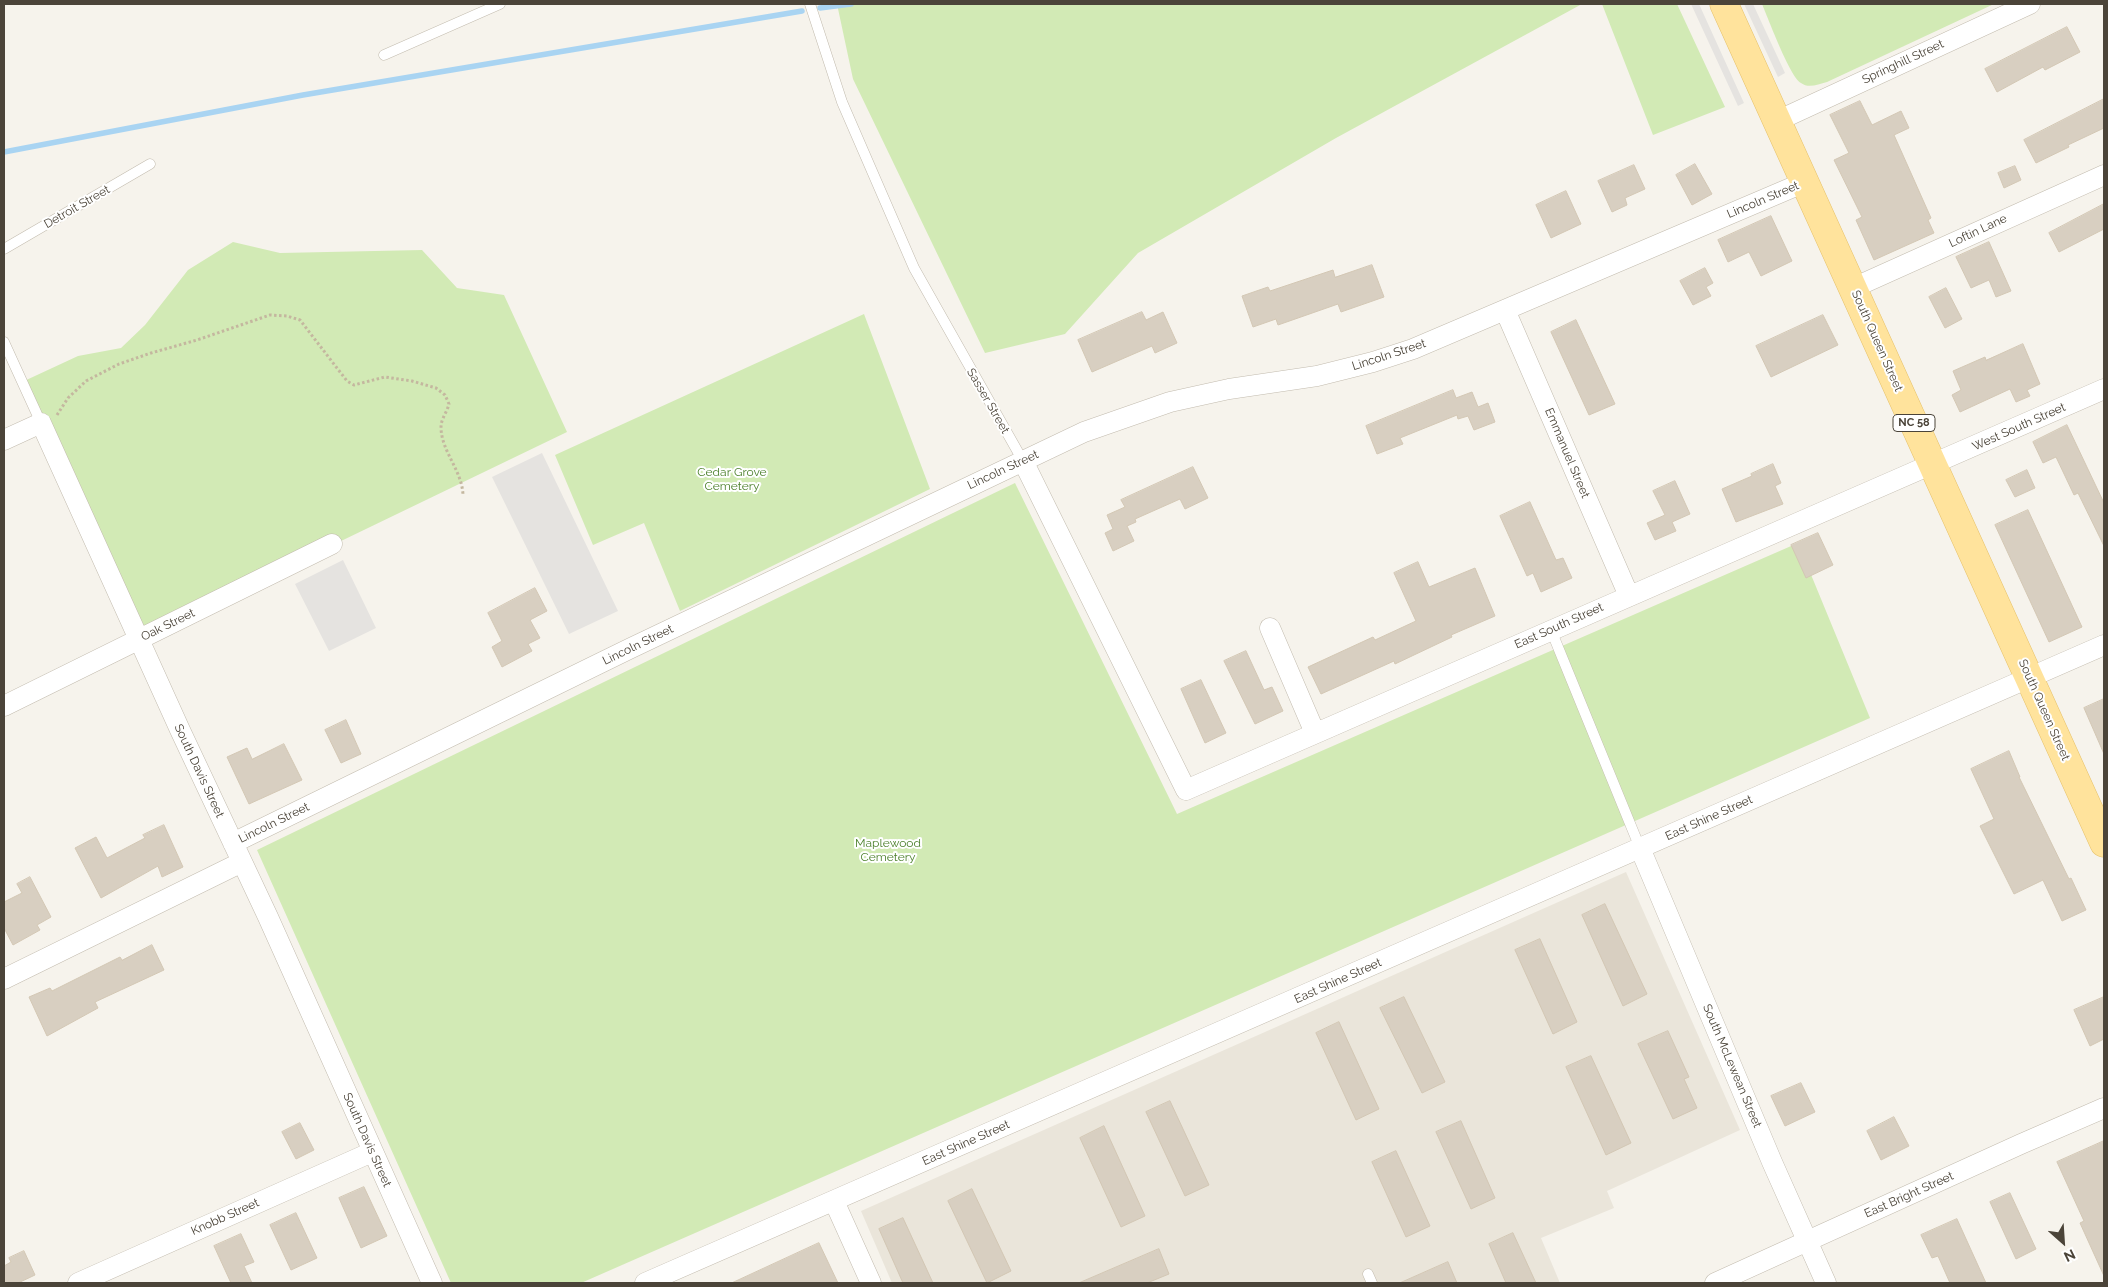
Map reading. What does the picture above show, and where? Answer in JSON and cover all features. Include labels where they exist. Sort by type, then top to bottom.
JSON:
[{"type":"main road","name":"South Queen Street","points":[[1724,4],[2104,843]]},
{"type":"street","name":"Springhill Street","points":[[1777,121],[2030,4]]},
{"type":"street","name":"Loftin Lane","points":[[1853,288],[2104,175]]},
{"type":"street","name":"Lincoln Street","points":[[233,843],[630,649],[1084,432],[1170,402],[1229,389],[1317,376],[1373,362],[1413,349],[1805,182]]},
{"type":"street","name":"Emmanuel Street","points":[[1505,310],[1629,596]]},
{"type":"street","name":"West South Street","points":[[1933,464],[2104,389]]},
{"type":"street","points":[[4,440],[48,421]]},
{"type":"street","name":"South Davis Street","points":[[48,421],[82,516],[140,638],[432,1283]]},
{"type":"street","name":"Sasser Street","points":[[1022,461],[1186,790]]},
{"type":"street","name":"East South Street","points":[[1186,790],[1933,464]]},
{"type":"street","name":"Oak Street","points":[[4,706],[332,544]]},
{"type":"street","points":[[1270,628],[1315,733]]},
{"type":"street","name":"East Shine Street","points":[[645,1283],[2104,645]]},
{"type":"street","name":"South McLewean Street","points":[[1640,848],[1826,1283]]},
{"type":"street","name":"Lincoln Street","points":[[4,979],[242,862]]},
{"type":"street","name":"East Bright Street","points":[[1715,1283],[2104,1108]]},
{"type":"street","name":"Knobb Street","points":[[78,1283],[372,1152]]},
{"type":"street","points":[[834,1200],[872,1283]]},
{"type":"lane","points":[[384,55],[500,4]]},
{"type":"lane","name":"Sasser Street","points":[[810,4],[842,102],[914,268],[1022,461]]},
{"type":"lane","name":"Detroit Street","points":[[4,249],[150,164]]},
{"type":"lane","name":"South Davis Street","points":[[4,342],[48,421]]},
{"type":"lane","points":[[1551,630],[1640,848]]},
{"type":"path","points":[[48,421],[86,381],[119,364],[270,315],[287,316],[300,320],[342,374],[354,385],[385,377],[412,381],[436,388],[445,395],[448,404],[441,424],[442,435],[460,475],[463,495]]},
{"type":"shaded area","points":[[1691,4],[1699,4],[1744,103],[1738,106]]},
{"type":"shaded area","points":[[1744,4],[1753,4],[1785,73],[1778,77]]},
{"type":"shaded area","points":[[542,453],[618,611],[569,634],[492,477]]},
{"type":"shaded area","points":[[343,560],[376,628],[329,651],[295,584]]},
{"type":"shaded area","points":[[1626,872],[1740,1130],[1607,1191],[1614,1208],[1541,1238],[1560,1283],[892,1283],[861,1211]]},
{"type":"green space","points":[[837,4],[1582,4],[1336,138],[1138,253],[1065,334],[985,353],[853,79]]},
{"type":"green space","points":[[1602,4],[1677,4],[1725,107],[1653,135]]},
{"type":"green space","points":[[1762,4],[1994,4],[1827,82],[1810,86],[1801,83],[1791,70]]},
{"type":"green space","points":[[233,242],[280,253],[422,250],[457,288],[504,295],[567,432],[140,638],[22,382],[78,356],[121,348],[145,325],[188,270]]},
{"type":"green space","name":"Cedar Grove Cemetery","points":[[864,314],[930,489],[680,611],[644,523],[593,545],[555,455]]},
{"type":"green space","name":"Maplewood Cemetery","points":[[1015,483],[1177,814],[1798,543],[1870,718],[581,1283],[451,1283],[257,850]]},
{"type":"building","points":[[2067,27],[2080,52],[2045,70],[2043,67],[1997,92],[1985,69]]},
{"type":"building","points":[[2104,99],[2104,128],[2036,163],[2024,140]]},
{"type":"building","points":[[1860,101],[1872,125],[1901,111],[1909,128],[1894,135],[1931,218],[1928,220],[1934,233],[1874,260],[1856,220],[1862,217],[1834,160],[1849,153],[1830,115]]},
{"type":"building","points":[[1695,164],[1712,194],[1692,205],[1676,175]]},
{"type":"building","points":[[1634,165],[1645,189],[1625,198],[1627,205],[1612,212],[1598,181]]},
{"type":"building","points":[[2015,166],[2021,180],[2004,188],[1998,173]]},
{"type":"building","points":[[1566,191],[1581,224],[1551,238],[1536,205]]},
{"type":"building","points":[[2104,204],[2104,229],[2059,252],[2049,233]]},
{"type":"building","points":[[1771,216],[1792,261],[1761,276],[1749,252],[1728,262],[1718,240]]},
{"type":"building","points":[[1989,242],[2011,291],[1996,297],[1989,280],[1971,288],[1956,257]]},
{"type":"building","points":[[1372,265],[1384,297],[1341,312],[1338,304],[1278,325],[1276,319],[1253,327],[1242,296],[1268,287],[1270,291],[1333,270],[1335,277]]},
{"type":"building","points":[[1705,268],[1713,283],[1706,287],[1711,296],[1693,305],[1680,281]]},
{"type":"building","points":[[1946,288],[1962,319],[1945,328],[1929,297]]},
{"type":"building","points":[[1142,312],[1146,320],[1163,312],[1177,343],[1155,353],[1152,346],[1092,372],[1078,340]]},
{"type":"building","points":[[1823,315],[1838,345],[1771,377],[1756,346]]},
{"type":"building","points":[[1576,320],[1615,404],[1589,415],[1551,332]]},
{"type":"building","points":[[2023,344],[2040,384],[2027,390],[2030,396],[2016,402],[2010,389],[1960,412],[1952,395],[1961,390],[1953,371],[1985,357],[1986,360]]},
{"type":"building","points":[[1453,390],[1456,398],[1472,392],[1478,407],[1488,403],[1495,422],[1474,430],[1468,416],[1458,419],[1457,415],[1400,438],[1403,444],[1377,454],[1366,426]]},
{"type":"building","points":[[2067,425],[2104,503],[2104,546],[2078,493],[2074,495],[2056,457],[2043,463],[2033,442]]},
{"type":"building","points":[[1773,464],[1781,483],[1775,486],[1783,504],[1736,522],[1722,489],[1752,476],[1751,474]]},
{"type":"building","points":[[1193,467],[1208,498],[1185,509],[1180,499],[1135,519],[1136,522],[1127,526],[1134,541],[1113,551],[1105,533],[1113,529],[1107,515],[1125,507],[1121,500]]},
{"type":"building","points":[[2027,470],[2035,488],[2015,497],[2006,480]]},
{"type":"building","points":[[1675,481],[1690,514],[1672,522],[1676,531],[1655,540],[1647,523],[1665,515],[1653,491]]},
{"type":"building","points":[[1530,502],[1556,560],[1563,558],[1572,578],[1541,592],[1533,573],[1527,576],[1500,516]]},
{"type":"building","points":[[2028,510],[2082,627],[2049,642],[1995,525]]},
{"type":"building","points":[[1818,533],[1833,565],[1806,578],[1791,545]]},
{"type":"building","points":[[1418,562],[1429,587],[1475,568],[1495,616],[1451,635],[1452,637],[1395,664],[1394,661],[1321,694],[1308,667],[1373,637],[1375,640],[1416,621],[1394,573]]},
{"type":"building","points":[[535,588],[547,611],[530,620],[540,638],[528,644],[532,651],[502,667],[492,647],[502,641],[488,613]]},
{"type":"building","points":[[1246,651],[1264,690],[1272,687],[1283,711],[1255,724],[1224,661]]},
{"type":"building","points":[[1201,680],[1226,733],[1205,743],[1181,689]]},
{"type":"building","points":[[2104,699],[2104,754],[2084,708]]},
{"type":"building","points":[[346,720],[361,754],[341,763],[325,730]]},
{"type":"building","points":[[284,744],[302,780],[249,804],[227,757],[247,748],[252,759]]},
{"type":"building","points":[[2009,751],[2019,777],[2086,910],[2062,921],[2043,880],[2014,894],[1980,826],[1994,819],[1971,769]]},
{"type":"building","points":[[164,825],[183,867],[162,877],[158,866],[101,898],[75,848],[96,837],[107,858],[145,838],[143,835]]},
{"type":"building","points":[[30,877],[51,917],[37,925],[40,930],[13,945],[4,928],[4,902],[22,893],[17,884]]},
{"type":"building","points":[[1605,904],[1647,994],[1623,1006],[1582,915]]},
{"type":"building","points":[[1540,939],[1577,1022],[1553,1034],[1515,950]]},
{"type":"building","points":[[152,945],[164,970],[95,1002],[98,1008],[47,1036],[29,997],[50,988],[52,991],[120,957],[122,960]]},
{"type":"building","points":[[1404,997],[1445,1082],[1422,1093],[1380,1008]]},
{"type":"building","points":[[2104,997],[2104,1039],[2090,1046],[2074,1010]]},
{"type":"building","points":[[1339,1022],[1379,1109],[1356,1120],[1316,1033]]},
{"type":"building","points":[[1668,1031],[1689,1077],[1684,1079],[1697,1108],[1673,1119],[1638,1044]]},
{"type":"building","points":[[1591,1056],[1631,1143],[1606,1155],[1566,1067]]},
{"type":"building","points":[[1801,1083],[1815,1112],[1785,1126],[1771,1096]]},
{"type":"building","points":[[1170,1101],[1209,1185],[1185,1196],[1146,1112]]},
{"type":"building","points":[[1894,1117],[1909,1146],[1881,1160],[1867,1131]]},
{"type":"building","points":[[1461,1121],[1495,1198],[1471,1209],[1436,1132]]},
{"type":"building","points":[[300,1123],[314,1150],[296,1159],[282,1132]]},
{"type":"building","points":[[1104,1126],[1145,1216],[1121,1227],[1080,1138]]},
{"type":"building","points":[[2104,1141],[2104,1276],[2080,1223],[2084,1221],[2057,1162]]},
{"type":"building","points":[[1396,1151],[1430,1226],[1406,1237],[1372,1162]]},
{"type":"building","points":[[364,1187],[387,1236],[361,1248],[339,1198]]},
{"type":"building","points":[[972,1189],[1011,1271],[987,1283],[948,1201]]},
{"type":"building","points":[[2010,1193],[2036,1249],[2016,1259],[1990,1202]]},
{"type":"building","points":[[296,1213],[317,1258],[291,1270],[270,1225]]},
{"type":"building","points":[[903,1218],[933,1283],[903,1283],[879,1229]]},
{"type":"building","points":[[1957,1219],[1986,1283],[1950,1283],[1938,1256],[1932,1258],[1921,1235]]},
{"type":"building","points":[[1513,1233],[1536,1283],[1506,1283],[1489,1244]]},
{"type":"building","points":[[241,1234],[254,1262],[244,1266],[252,1283],[231,1283],[214,1246]]},
{"type":"building","points":[[819,1243],[838,1283],[732,1283]]},
{"type":"building","points":[[1159,1249],[1169,1274],[1147,1283],[1079,1283]]},
{"type":"building","points":[[24,1251],[35,1275],[18,1283],[4,1283],[4,1266],[11,1262],[9,1258]]},
{"type":"building","points":[[1448,1262],[1457,1283],[1400,1283]]},
{"type":"waterway","points":[[820,8],[851,4]]},
{"type":"waterway","points":[[4,152],[303,95],[802,11]]}]
